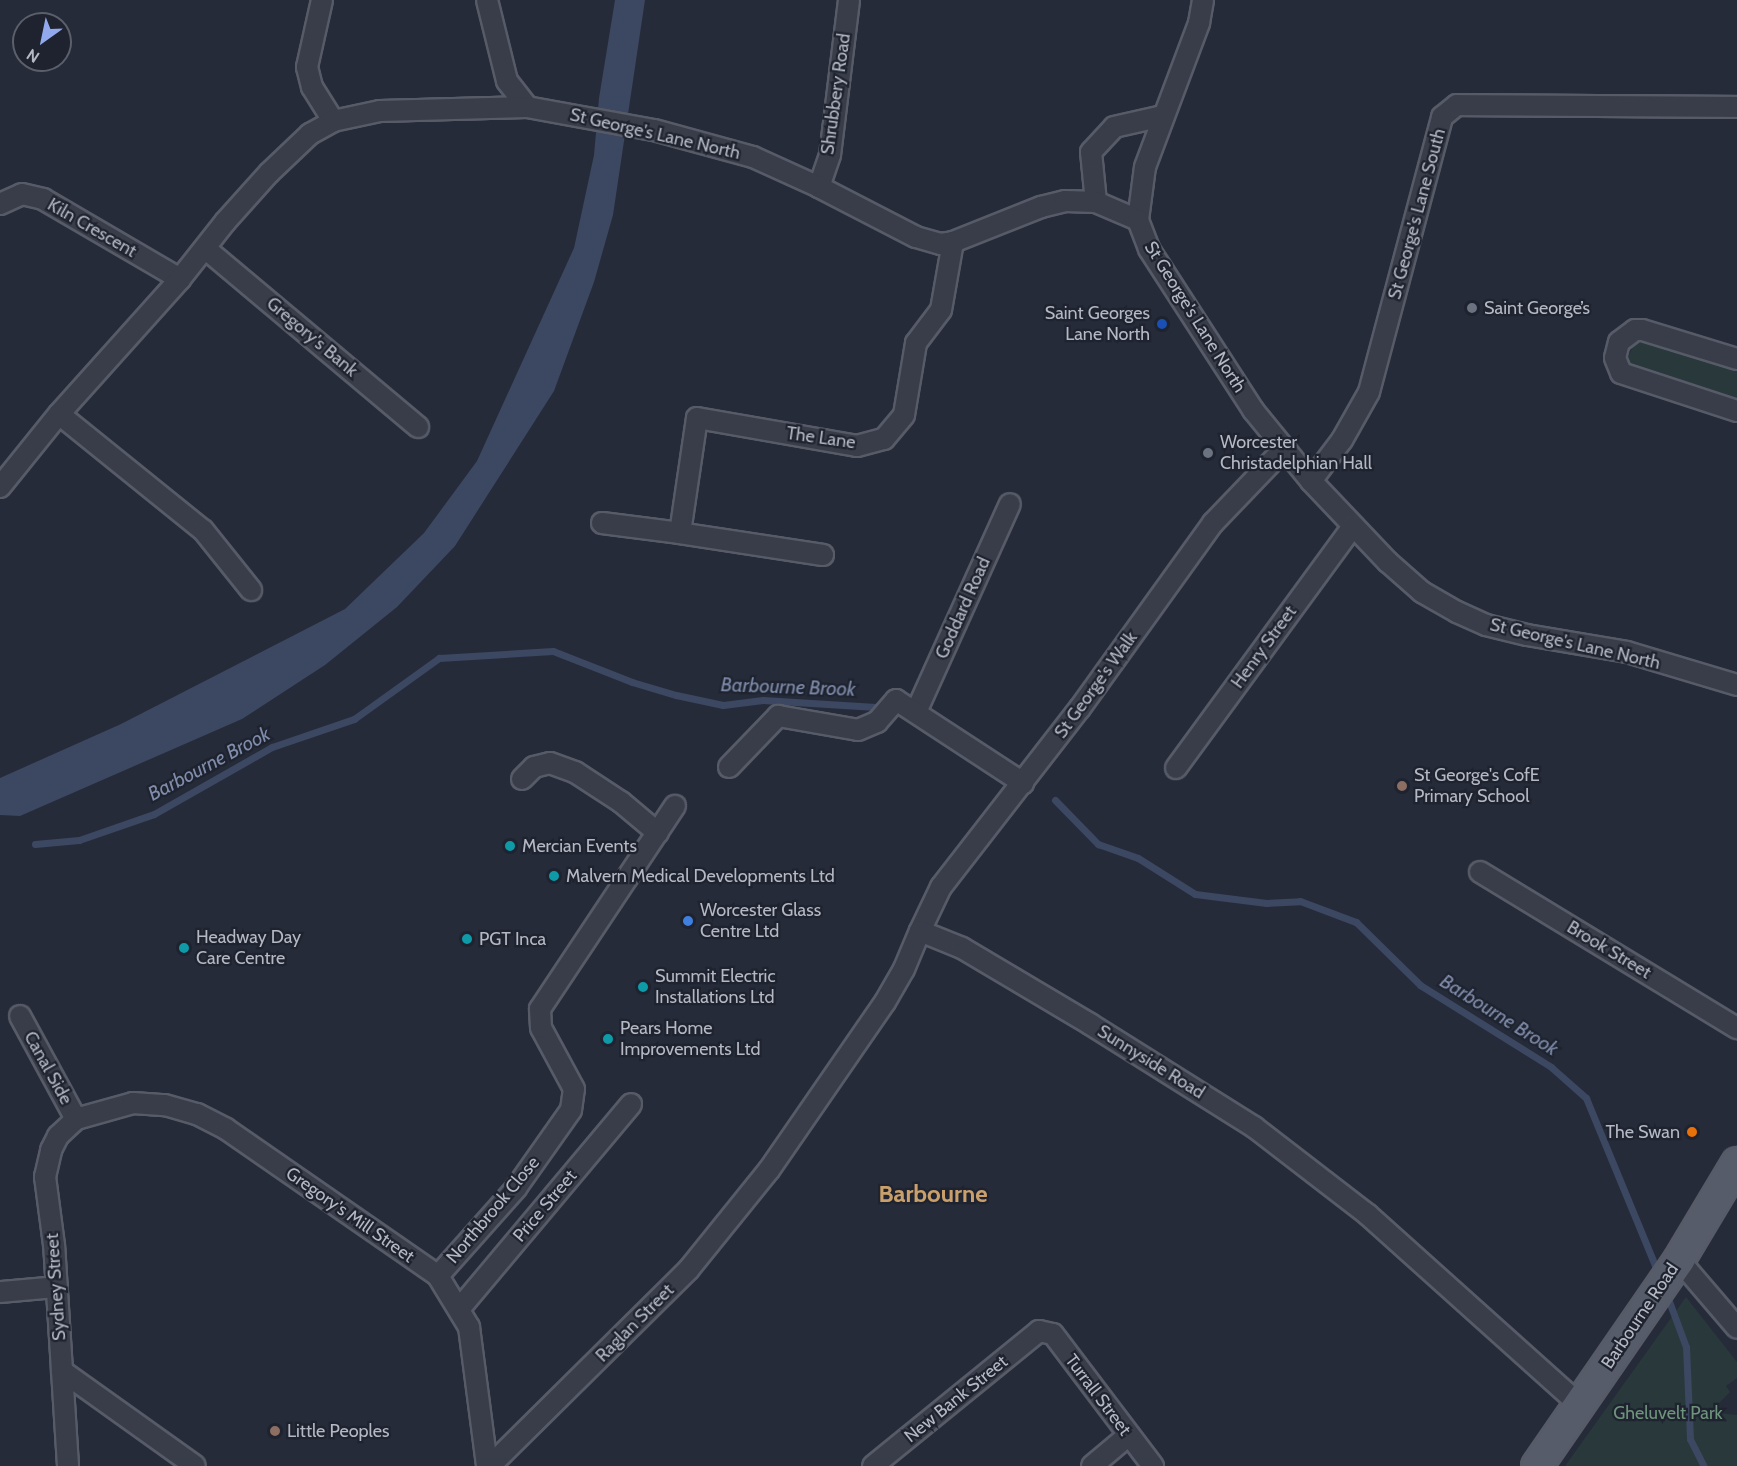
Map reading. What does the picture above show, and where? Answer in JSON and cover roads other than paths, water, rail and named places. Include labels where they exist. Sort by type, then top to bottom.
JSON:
[{"type":"main road","name":"Barbourne Road","points":[[1537,1466],[1675,1266],[1737,1163]]},
{"type":"street","points":[[322,0],[306,67],[312,87],[333,121]]},
{"type":"street","points":[[487,0],[507,81],[526,107]]},
{"type":"street","name":"Shrubbery Road","points":[[819,187],[830,154],[849,0]]},
{"type":"street","points":[[1138,220],[1145,167],[1199,23],[1203,0]]},
{"type":"street","name":"St George's Lane South","points":[[1311,481],[1342,440],[1369,392],[1442,117],[1457,105],[1737,107]]},
{"type":"street","points":[[0,488],[59,414],[206,249],[225,222],[290,151],[310,134],[333,121],[380,111],[526,107]]},
{"type":"street","name":"St George's Lane North","points":[[526,107],[715,145],[753,157],[819,187],[916,237],[941,244],[953,242],[1041,207],[1065,201],[1096,202],[1138,220],[1156,259],[1253,410],[1311,481],[1353,526],[1422,592],[1486,625],[1527,635],[1627,652],[1737,685]]},
{"type":"street","points":[[1096,202],[1091,152],[1114,127],[1163,116]]},
{"type":"street","name":"Kiln Crescent","points":[[0,204],[22,194],[43,199],[180,279]]},
{"type":"street","name":"The Lane","points":[[680,533],[698,418],[857,446],[885,439],[904,415],[916,343],[941,310],[953,242]]},
{"type":"street","name":"Gregory's Bank","points":[[206,249],[418,427]]},
{"type":"street","points":[[1737,359],[1642,330],[1635,330],[1619,342],[1615,358],[1622,373],[1737,411]]},
{"type":"street","points":[[59,414],[203,530],[251,590]]},
{"type":"street","name":"St George's Walk","points":[[920,931],[941,887],[1080,708],[1213,523],[1285,448]]},
{"type":"street","name":"Goddard Road","points":[[916,712],[1010,504]]},
{"type":"street","points":[[602,523],[823,555]]},
{"type":"street","name":"Henry Street","points":[[1176,768],[1353,526]]},
{"type":"street","points":[[729,767],[778,716],[858,730],[877,722],[896,700],[1023,783]]},
{"type":"street","points":[[522,779],[534,767],[550,764],[575,772],[621,802],[658,833]]},
{"type":"street","name":"Northbrook Close","points":[[438,1276],[516,1188],[571,1110],[574,1089],[541,1028],[540,1009],[675,806]]},
{"type":"street","name":"Brook Street","points":[[1480,872],[1737,1028]]},
{"type":"street","name":"Raglan Street","points":[[489,1466],[689,1269],[769,1170],[885,1002],[904,969],[920,931]]},
{"type":"street","name":"Sunnyside Road","points":[[920,931],[962,948],[1071,1012],[1254,1127],[1367,1214],[1580,1405]]},
{"type":"street","name":"Canal Side","points":[[20,1016],[76,1119]]},
{"type":"street","name":"Gregory's Mill Street","points":[[76,1119],[133,1103],[165,1105],[197,1114],[226,1130],[438,1276],[460,1308],[469,1327],[489,1466]]},
{"type":"street","name":"Price Street","points":[[460,1308],[631,1104]]},
{"type":"street","name":"Sydney Street","points":[[68,1466],[57,1287],[45,1177],[51,1150],[58,1136],[76,1119]]},
{"type":"street","points":[[1675,1266],[1737,1328]]},
{"type":"street","points":[[0,1292],[57,1287]]},
{"type":"street","name":"Turrall Street","points":[[1039,1331],[1053,1334],[1153,1466]]},
{"type":"street","name":"New Bank Street","points":[[873,1466],[1039,1331]]},
{"type":"street","points":[[62,1371],[195,1466]]},
{"type":"street","points":[[1092,1466],[1129,1436]]},
{"type":"water","points":[[615,0],[645,0],[613,215],[594,282],[554,391],[455,546],[397,607],[325,665],[242,719],[20,816],[0,815],[0,778],[121,724],[345,609],[424,533],[477,461],[574,248],[594,155],[599,98]]},
{"type":"waterway","name":"Barbourne Brook","points":[[35,844],[79,840],[154,814],[272,747],[354,719],[439,658],[553,651],[632,682],[676,695],[723,705],[763,700],[876,707]]},
{"type":"waterway","name":"Barbourne Brook","points":[[1055,800],[1098,844],[1138,858],[1195,894],[1266,903],[1300,901],[1356,922],[1420,985],[1551,1067],[1586,1098],[1659,1275]]},
{"type":"waterway","name":"Barbourne Brook","points":[[1666,1293],[1686,1347],[1690,1439],[1704,1466]]},
{"type":"place","name":"Saint George’s","points":[[1472,308]]},
{"type":"place","name":"Saint Georges Lane North","points":[[1162,324]]},
{"type":"place","name":"Worcester Christadelphian Hall","points":[[1208,453]]},
{"type":"place","name":"St George's CofE Primary School","points":[[1402,786]]},
{"type":"place","name":"Mercian Events","points":[[510,846]]},
{"type":"place","name":"Malvern Medical Developments Ltd","points":[[554,876]]},
{"type":"place","name":"Worcester Glass Centre Ltd","points":[[688,921]]},
{"type":"place","name":"PGT Inca","points":[[467,939]]},
{"type":"place","name":"Headway Day Care Centre","points":[[184,948]]},
{"type":"place","name":"Summit Electric Installations Ltd","points":[[643,987]]},
{"type":"place","name":"Pears Home Improvements Ltd","points":[[608,1039]]},
{"type":"place","name":"The Swan","points":[[1692,1132]]},
{"type":"place","name":"Little Peoples","points":[[275,1431]]},
{"type":"district","name":"Barbourne","points":[[933,1194]]},
{"type":"park label","name":"Gheluvelt Park","points":[[1668,1413]]}]
